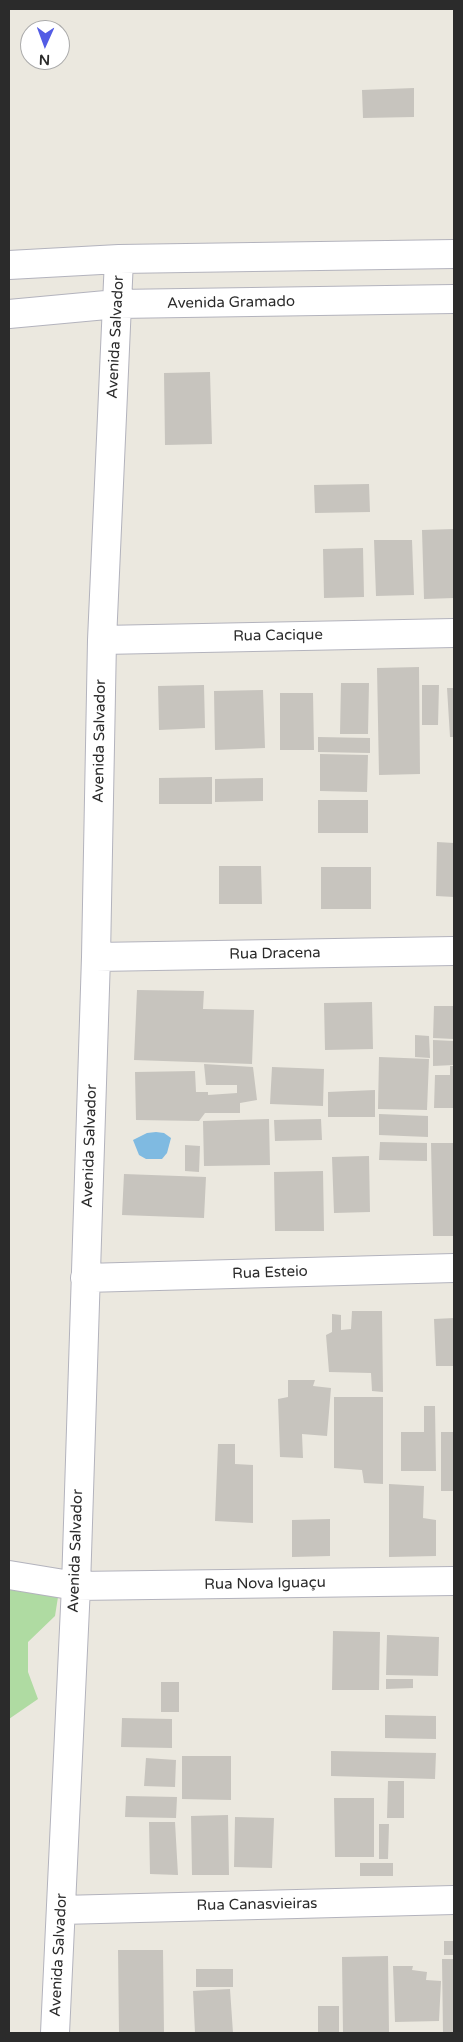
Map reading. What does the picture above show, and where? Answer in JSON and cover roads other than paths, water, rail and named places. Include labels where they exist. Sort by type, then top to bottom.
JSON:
[{"type":"street","points":[[9,265],[119,259],[454,254]]},
{"type":"street","name":"Avenida Salvador","points":[[55,2033],[76,1586],[96,957],[102,640],[119,259]]},
{"type":"street","name":"Avenida Gramado","points":[[9,314],[117,304],[454,299]]},
{"type":"street","name":"Rua Cacique","points":[[102,640],[454,633]]},
{"type":"street","name":"Rua Dracena","points":[[96,957],[454,951]]},
{"type":"street","name":"Rua Esteio","points":[[85,1278],[454,1268]]},
{"type":"street","name":"Rua Nova Iguaçu","points":[[9,1575],[76,1586],[454,1582]]},
{"type":"street","name":"Rua Canasvieiras","points":[[61,1910],[454,1900]]},
{"type":"water","points":[[147,1133],[164,1133],[171,1138],[167,1153],[162,1159],[146,1159],[139,1155],[133,1140]]}]
